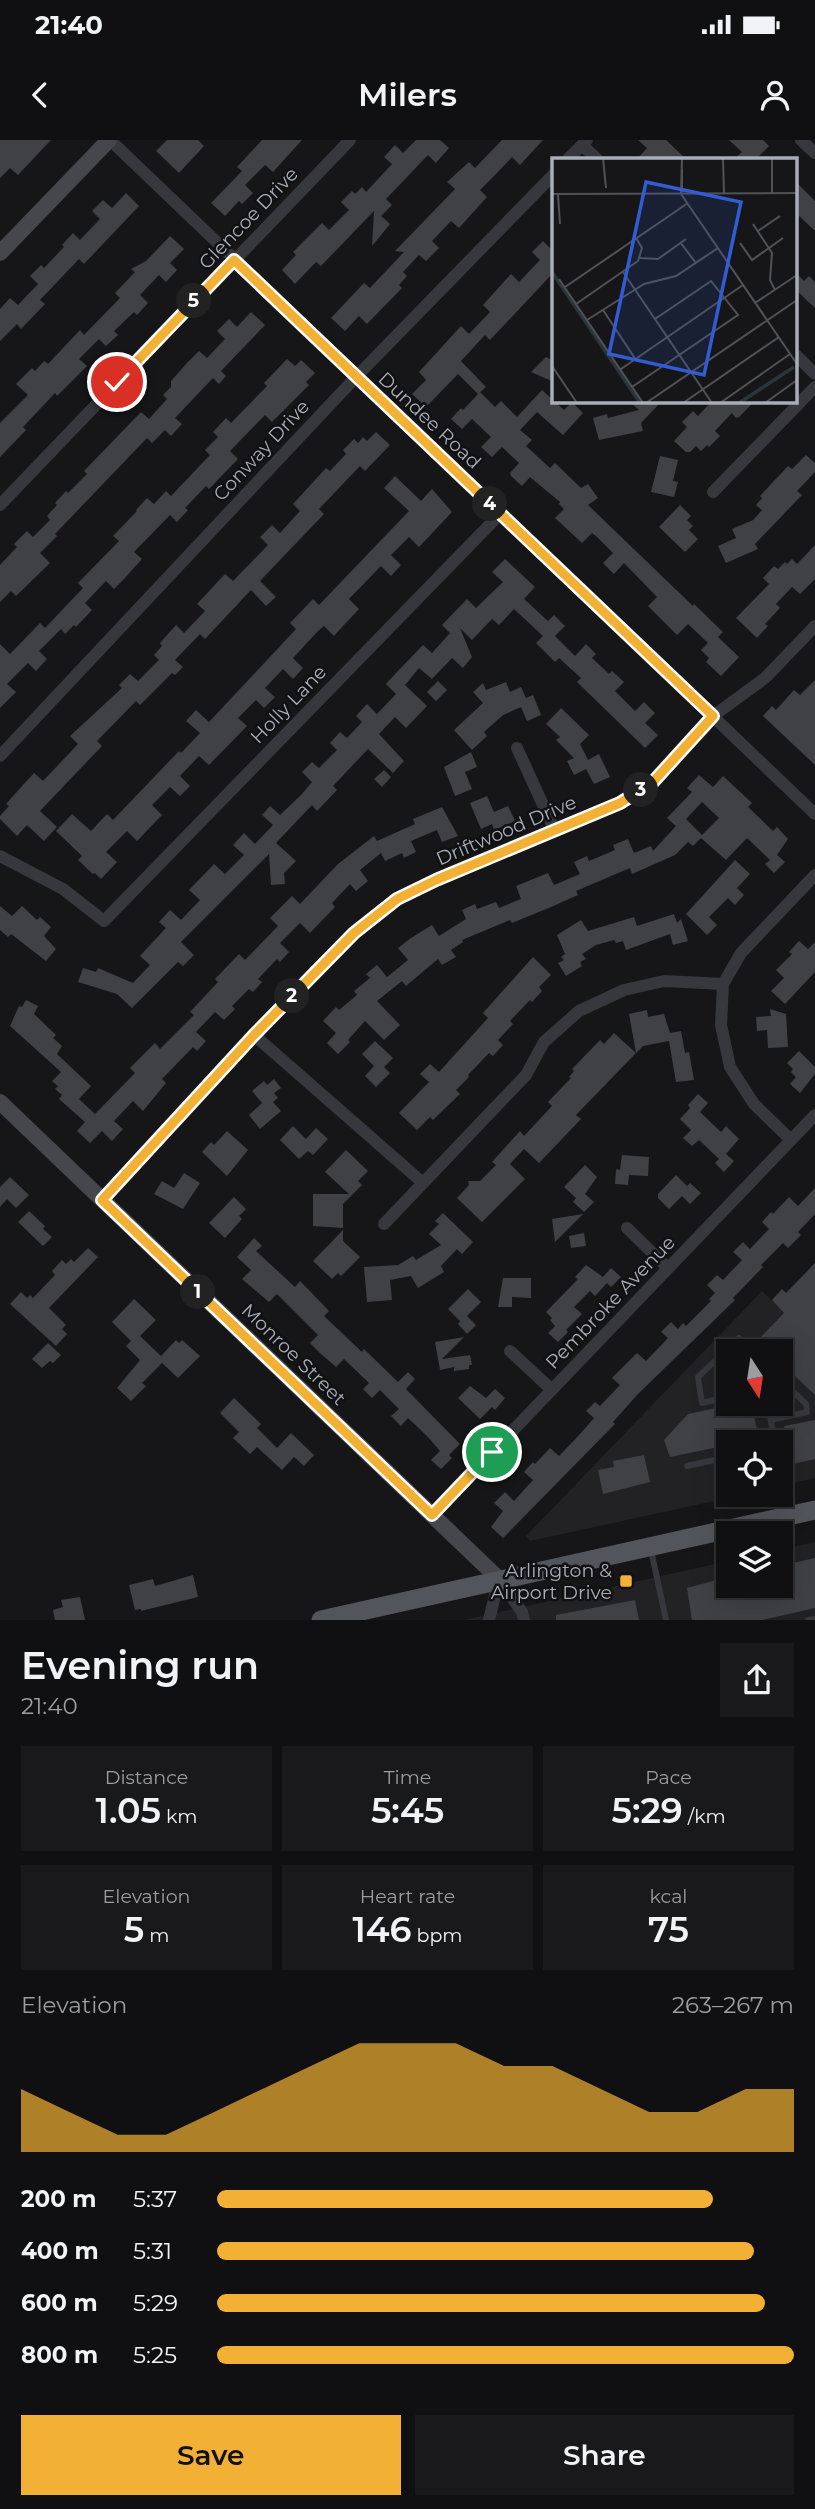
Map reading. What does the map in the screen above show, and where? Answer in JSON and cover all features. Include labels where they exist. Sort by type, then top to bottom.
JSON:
[{"type":"main road","points":[[332,1619],[373,1614],[499,1579],[815,1510]]},
{"type":"street","points":[[0,253],[110,140]]},
{"type":"street","name":"Dundee Road","points":[[110,140],[815,814]]},
{"type":"street","name":"Glencoe Drive","points":[[0,505],[350,140]]},
{"type":"street","points":[[801,140],[815,153]]},
{"type":"street","points":[[569,158],[585,142],[596,158]]},
{"type":"street","name":"Conway Drive","points":[[0,756],[356,377],[552,176]]},
{"type":"street","points":[[798,357],[815,374]]},
{"type":"street","points":[[713,492],[815,387]]},
{"type":"street","name":"Holly Lane","points":[[0,856],[63,890],[104,921],[500,514]]},
{"type":"street","name":"Driftwood Drive","points":[[102,1200],[254,1035],[354,933],[397,899],[620,803],[653,782],[713,716],[765,678],[815,626]]},
{"type":"street","points":[[517,748],[555,831]]},
{"type":"street","points":[[791,1140],[754,1104],[730,1067],[721,1024],[723,984],[741,953],[815,875]]},
{"type":"street","points":[[384,1224],[526,1075],[544,1042],[579,1011],[624,990],[664,981],[723,984]]},
{"type":"street","points":[[254,1035],[423,1183]]},
{"type":"street","name":"Monroe Street","points":[[0,1102],[499,1579]]},
{"type":"street","name":"Pembroke Avenue","points":[[432,1515],[815,1115]]},
{"type":"street","points":[[627,1228],[668,1268]]},
{"type":"street","points":[[510,1351],[552,1390]]},
{"type":"street","points":[[489,1620],[499,1579]]},
{"type":"street","points":[[499,1579],[522,1612],[524,1620]]},
{"type":"lane","points":[[716,1360],[698,1377],[702,1403],[716,1400]]},
{"type":"lane","points":[[771,1420],[811,1411],[793,1392]]},
{"type":"lane","points":[[770,1416],[773,1430]]},
{"type":"lane","points":[[687,1466],[716,1460]]},
{"type":"lane","points":[[788,1507],[790,1515]]},
{"type":"lane","points":[[650,1546],[666,1620]]},
{"type":"lane","points":[[808,1620],[815,1619]]},
{"type":"shaded area","points":[[762,1291],[815,1342],[815,1478],[793,1483],[793,1430],[716,1430],[716,1501],[530,1541],[526,1536]]},
{"type":"shaded area","points":[[815,1542],[815,1620],[464,1620],[716,1564],[716,1598],[793,1598],[793,1547]]},
{"type":"building","points":[[0,140],[51,140],[18,175],[10,168],[0,178]]},
{"type":"building","points":[[167,140],[198,140],[204,146],[179,173],[156,151]]},
{"type":"building","points":[[262,140],[302,140],[273,172],[265,165],[245,185],[253,193],[242,204],[239,201],[225,216],[211,203],[242,171],[237,167]]},
{"type":"building","points":[[416,140],[440,140],[449,148],[436,163],[428,155],[386,199],[392,205],[381,216],[390,224],[372,246],[374,211],[321,266],[316,262],[295,284],[282,270],[296,255],[293,252],[322,223],[329,230],[349,210],[341,202],[352,191],[355,194],[362,187],[366,192],[392,164],[384,157],[395,145],[403,153]]},
{"type":"building","points":[[502,140],[543,140],[520,165],[512,157],[480,190],[487,197],[459,228],[451,221],[432,241],[439,248],[426,261],[419,255],[403,272],[407,276],[399,285],[402,288],[367,324],[359,316],[345,331],[331,318],[364,283],[370,288],[404,252],[395,251],[455,189],[447,182],[469,162],[475,168]]},
{"type":"building","points":[[638,140],[666,140],[685,158],[638,158],[647,148]]},
{"type":"building","points":[[729,140],[763,140],[769,146],[757,158],[735,158],[742,152]]},
{"type":"building","points":[[798,184],[815,201],[815,231],[798,215]]},
{"type":"building","points":[[126,193],[139,206],[84,264],[79,259],[40,300],[45,304],[21,329],[17,324],[0,341],[0,309],[10,298],[18,305],[38,284],[30,276],[41,265],[44,268],[73,233],[80,240],[100,219],[92,211],[103,200],[112,208]]},
{"type":"building","points":[[170,236],[184,249],[170,263],[177,270],[166,282],[159,275],[140,295],[148,303],[137,315],[134,312],[114,331],[118,335],[106,346],[99,339],[79,359],[87,366],[57,396],[55,393],[23,427],[26,430],[0,457],[0,423],[28,395],[16,384],[32,368],[35,371],[44,361],[48,364],[80,330],[84,335],[120,298],[115,293],[135,272],[131,269],[146,261]]},
{"type":"building","points":[[543,241],[552,250],[552,274],[490,340],[485,335],[461,361],[486,387],[478,394],[458,374],[426,407],[412,394],[426,380],[419,372],[461,326],[469,334],[490,312],[483,305],[511,274],[519,282],[540,260],[532,252]]},
{"type":"building","points":[[798,275],[804,281],[809,276],[815,282],[815,308],[798,292]]},
{"type":"building","points":[[251,312],[265,325],[221,371],[226,376],[219,384],[213,378],[175,418],[182,424],[171,436],[165,430],[152,443],[147,438],[40,553],[50,563],[16,596],[11,591],[0,602],[0,565],[17,547],[14,544],[27,531],[33,537],[50,520],[47,516],[57,505],[55,503],[87,474],[84,471],[141,412],[149,419],[167,399],[163,395],[188,362],[199,351],[207,358],[225,339],[217,331],[229,319],[237,327]]},
{"type":"building","points":[[546,357],[552,360],[552,381],[531,372]]},
{"type":"building","points":[[287,359],[295,366],[301,360],[315,373],[306,382],[309,385],[272,422],[265,415],[230,451],[238,459],[209,489],[206,486],[185,508],[188,510],[177,522],[170,515],[134,552],[142,559],[124,579],[114,589],[106,581],[85,603],[92,610],[76,627],[74,625],[65,634],[61,629],[39,651],[47,659],[36,671],[28,663],[7,684],[16,692],[0,708],[0,644],[10,654],[40,623],[45,628],[83,588],[78,583],[119,541],[113,536],[136,510],[147,498],[154,504],[166,491],[171,496],[210,455],[205,450],[218,437],[213,432],[226,418],[231,423],[267,386],[264,383]]},
{"type":"building","points":[[542,390],[552,402],[564,410],[572,402],[583,413],[563,435],[537,412],[520,430],[532,440],[526,446],[550,468],[555,463],[581,488],[588,484],[598,498],[588,505],[723,632],[718,637],[739,657],[721,676],[706,662],[709,658],[701,650],[708,643],[688,624],[677,635],[648,606],[657,597],[624,563],[614,574],[603,563],[613,553],[597,537],[592,533],[582,543],[555,518],[564,509],[560,502],[530,477],[522,486],[511,476],[510,473],[519,463],[502,447],[492,457],[481,447],[491,437],[472,419],[462,429],[451,419],[480,392],[495,407],[501,401],[517,417]]},
{"type":"building","points":[[630,402],[661,402],[641,423],[643,431],[599,440],[593,418],[607,414],[608,418],[639,410]]},
{"type":"building","points":[[711,402],[754,402],[739,417],[736,418],[732,413],[715,431],[720,436],[709,447],[707,445],[701,451],[696,446],[686,452],[674,441],[687,427],[682,422],[693,411],[698,416]]},
{"type":"building","points":[[376,432],[390,445],[365,471],[360,466],[319,509],[324,514],[260,581],[276,597],[266,606],[251,590],[205,639],[200,634],[175,660],[183,667],[175,675],[172,673],[140,705],[136,701],[97,741],[102,746],[40,811],[57,827],[44,841],[27,825],[17,836],[0,819],[9,806],[6,804],[34,773],[43,781],[78,744],[70,736],[122,688],[119,685],[130,674],[138,681],[159,660],[154,655],[162,646],[160,643],[176,625],[184,633],[205,611],[197,604],[225,574],[233,581],[268,545],[260,537],[272,525],[280,533],[300,511],[293,504],[326,468],[330,471],[346,454],[343,450],[354,439],[358,443],[363,437],[367,441]]},
{"type":"building","points":[[806,455],[815,463],[815,472],[797,491],[802,495],[755,544],[758,549],[726,563],[718,546],[736,538],[732,529],[753,520],[762,510],[756,505],[762,498],[760,496],[788,466],[792,469]]},
{"type":"building","points":[[660,456],[678,460],[673,481],[678,482],[674,497],[651,492]]},
{"type":"building","points":[[395,476],[421,501],[432,489],[452,512],[419,547],[409,537],[391,555],[401,565],[391,576],[381,566],[349,599],[359,609],[334,636],[324,626],[318,631],[293,658],[303,668],[293,679],[283,669],[265,688],[275,697],[264,708],[256,700],[238,718],[247,726],[209,765],[199,756],[180,776],[190,786],[180,796],[170,787],[152,805],[162,815],[137,841],[127,831],[106,852],[117,862],[101,879],[93,874],[78,860],[82,856],[56,831],[72,814],[91,831],[107,814],[113,820],[179,751],[181,753],[200,733],[186,721],[196,710],[209,722],[296,629],[290,623],[313,599],[319,605],[409,511],[384,488]]},
{"type":"building","points":[[680,505],[691,516],[687,520],[693,526],[689,530],[698,539],[685,552],[659,527]]},
{"type":"building","points":[[815,545],[815,579],[800,594],[792,587],[776,604],[780,608],[765,624],[768,626],[757,638],[736,618],[769,584],[763,578],[774,566],[778,569],[792,559],[797,564]]},
{"type":"building","points":[[505,559],[535,587],[524,599],[548,621],[554,615],[565,626],[555,636],[575,656],[586,644],[596,654],[592,658],[609,674],[612,671],[624,682],[615,691],[635,711],[644,702],[655,713],[645,723],[658,735],[645,748],[577,682],[581,678],[559,658],[555,662],[536,643],[543,636],[514,609],[499,625],[492,619],[472,640],[460,628],[472,657],[463,668],[452,658],[432,679],[419,668],[405,685],[427,706],[406,728],[395,717],[379,734],[404,761],[393,773],[368,749],[333,786],[337,790],[317,811],[312,805],[276,843],[296,861],[284,873],[285,884],[271,885],[269,854],[181,942],[194,955],[183,966],[178,962],[132,1008],[117,994],[78,982],[83,968],[96,972],[98,968],[133,983],[150,965],[140,956],[166,928],[159,922],[170,910],[181,920],[200,900],[189,890],[214,864],[225,874],[244,855],[233,845],[244,833],[255,844],[273,825],[262,815],[270,806],[280,815],[301,795],[312,782],[302,772],[312,762],[319,768],[337,750],[330,743],[340,732],[347,738],[362,722],[356,716],[367,704],[377,714],[396,694],[386,684],[423,645],[432,653],[450,633],[442,625],[467,599],[476,608],[503,582],[492,572]]},
{"type":"building","points":[[815,680],[815,765],[763,716],[772,706],[776,710],[794,690],[800,695]]},
{"type":"building","points":[[438,681],[447,690],[436,701],[427,692]]},
{"type":"building","points":[[506,682],[510,692],[521,687],[526,698],[533,695],[541,715],[527,721],[521,707],[503,715],[484,732],[487,736],[472,750],[454,730],[483,703],[473,692],[483,683],[486,690]]},
{"type":"building","points":[[561,708],[589,735],[580,744],[588,760],[599,754],[610,777],[594,784],[586,769],[574,775],[567,761],[574,758],[556,740],[560,737],[546,724]]},
{"type":"building","points":[[471,752],[477,767],[465,772],[472,789],[455,796],[444,767]]},
{"type":"building","points":[[384,770],[391,777],[382,787],[374,779]]},
{"type":"building","points":[[699,775],[713,787],[723,776],[752,803],[748,807],[773,831],[777,827],[788,839],[777,855],[785,862],[774,873],[765,864],[770,860],[747,838],[726,860],[701,838],[693,846],[688,842],[675,855],[632,874],[630,868],[576,891],[578,895],[551,907],[462,940],[463,942],[451,950],[456,957],[442,965],[438,959],[406,986],[402,981],[377,1001],[400,1025],[384,1040],[365,1021],[338,1054],[327,1043],[336,1033],[323,1021],[336,1007],[339,1010],[357,995],[354,991],[370,978],[366,974],[377,965],[387,977],[408,960],[398,948],[411,938],[432,925],[439,936],[466,919],[462,910],[475,904],[477,909],[496,902],[499,908],[521,899],[516,886],[548,873],[554,885],[580,874],[574,862],[587,856],[589,861],[615,850],[613,845],[628,839],[634,853],[651,846],[653,851],[676,826],[667,818],[692,792],[687,788]],"holes":[[[702,802],[719,818],[702,835],[686,819]]]},
{"type":"building","points":[[487,796],[494,812],[508,806],[515,821],[494,830],[492,824],[481,829],[470,803]]},
{"type":"building","points":[[442,807],[458,836],[442,842],[437,830],[411,841],[416,852],[404,858],[402,853],[385,861],[381,853],[360,870],[368,881],[356,891],[350,884],[332,903],[335,907],[310,933],[300,923],[280,943],[289,952],[280,962],[277,959],[258,979],[262,982],[253,992],[249,989],[232,1006],[235,1009],[224,1020],[215,1012],[196,1032],[206,1041],[197,1051],[193,1047],[162,1079],[166,1083],[143,1111],[133,1101],[114,1121],[123,1129],[112,1141],[102,1131],[90,1143],[77,1131],[85,1122],[59,1099],[62,1095],[55,1089],[58,1086],[52,1081],[61,1072],[10,1026],[19,1006],[22,1007],[26,1000],[38,1006],[34,1014],[56,1035],[53,1038],[62,1046],[57,1054],[91,1086],[79,1099],[95,1114],[135,1073],[130,1068],[155,1043],[160,1049],[194,1015],[190,1012],[218,982],[215,979],[239,954],[245,960],[278,926],[270,918],[292,896],[300,904],[338,864],[374,836],[377,841],[415,824],[413,819]]},
{"type":"building","points":[[735,860],[750,874],[737,888],[744,895],[735,905],[728,898],[709,917],[717,925],[707,935],[686,914]]},
{"type":"building","points":[[0,906],[12,916],[22,906],[37,920],[40,917],[51,927],[44,936],[56,949],[46,961],[11,934],[8,937],[0,930]]},
{"type":"building","points":[[674,914],[677,923],[681,919],[688,941],[673,945],[670,934],[626,950],[623,941],[616,943],[614,940],[596,945],[582,954],[586,959],[580,962],[582,966],[566,976],[558,963],[564,960],[561,957],[565,954],[557,935],[581,920],[588,931],[634,917],[637,926]]},
{"type":"building","points":[[799,941],[808,949],[815,942],[815,972],[785,1004],[771,991],[784,978],[776,970],[792,954],[789,952]]},
{"type":"building","points":[[533,957],[551,975],[539,987],[542,991],[510,1021],[513,1024],[498,1040],[503,1045],[493,1056],[489,1053],[468,1075],[456,1090],[460,1094],[433,1120],[430,1117],[417,1130],[399,1113],[429,1082],[420,1074],[430,1064],[439,1072],[488,1018],[483,1013]]},
{"type":"building","points":[[770,1009],[786,1014],[788,1047],[768,1048],[767,1030],[757,1031],[756,1017],[771,1016]]},
{"type":"building","points":[[647,1010],[648,1017],[664,1014],[670,1033],[681,1031],[685,1053],[689,1052],[694,1080],[676,1082],[669,1041],[643,1046],[636,1053],[629,1014]]},
{"type":"building","points":[[614,1033],[636,1053],[576,1115],[581,1119],[539,1163],[524,1149],[510,1164],[525,1179],[482,1222],[457,1198],[469,1185],[468,1181],[480,1181],[496,1165],[492,1162],[520,1131],[524,1136],[552,1106],[548,1102],[571,1078],[569,1077],[574,1071],[572,1069],[600,1040],[604,1044]]},
{"type":"building","points":[[375,1041],[393,1058],[384,1067],[390,1073],[376,1087],[365,1076],[374,1066],[362,1054]]},
{"type":"building","points":[[799,1051],[815,1067],[815,1074],[800,1093],[790,1084],[796,1077],[787,1063]]},
{"type":"building","points":[[274,1079],[281,1088],[274,1093],[278,1098],[273,1102],[281,1111],[260,1129],[249,1115],[262,1103],[252,1091],[264,1081],[267,1085]]},
{"type":"building","points":[[698,1094],[708,1103],[700,1112],[721,1132],[726,1126],[739,1139],[726,1154],[734,1161],[724,1172],[715,1163],[719,1159],[699,1140],[692,1146],[683,1138],[691,1130],[680,1119]]},
{"type":"building","points":[[293,1126],[306,1139],[316,1128],[328,1139],[313,1155],[308,1151],[299,1159],[280,1140]]},
{"type":"building","points":[[227,1131],[248,1150],[227,1176],[202,1152],[211,1142],[214,1145]]},
{"type":"building","points":[[346,1150],[368,1171],[358,1181],[362,1185],[343,1204],[343,1228],[313,1226],[313,1194],[349,1194],[325,1172]]},
{"type":"building","points":[[622,1155],[649,1157],[648,1176],[629,1175],[628,1185],[615,1184],[616,1169],[620,1170]]},
{"type":"building","points":[[585,1165],[597,1177],[585,1194],[594,1202],[584,1212],[573,1202],[576,1198],[564,1187]]},
{"type":"building","points":[[184,1173],[200,1183],[183,1209],[154,1194],[162,1181],[174,1188]]},
{"type":"building","points":[[676,1175],[687,1186],[690,1183],[701,1193],[690,1204],[682,1196],[669,1209],[658,1198],[658,1194]]},
{"type":"building","points":[[10,1177],[29,1195],[16,1208],[7,1199],[0,1207],[0,1187]]},
{"type":"building","points":[[815,1188],[815,1214],[798,1232],[801,1235],[788,1248],[783,1243],[761,1265],[763,1267],[733,1298],[735,1300],[638,1394],[613,1422],[615,1424],[503,1538],[491,1527],[503,1511],[494,1503],[505,1492],[514,1501],[533,1480],[524,1472],[533,1462],[535,1464],[550,1448],[559,1456],[581,1433],[594,1418],[586,1411],[595,1402],[600,1406],[620,1385],[612,1378],[637,1353],[646,1361],[668,1338],[661,1332],[671,1322],[678,1329],[683,1323],[686,1326],[711,1301],[709,1299],[715,1293],[707,1285],[717,1275],[723,1280],[742,1260],[733,1252],[743,1242],[750,1249],[769,1229],[762,1222],[789,1197],[798,1206]]},
{"type":"building","points":[[234,1197],[246,1209],[239,1216],[242,1219],[225,1238],[209,1223]]},
{"type":"building","points":[[29,1211],[52,1237],[43,1246],[18,1222]]},
{"type":"building","points":[[443,1213],[473,1242],[462,1254],[457,1249],[441,1266],[444,1272],[418,1288],[411,1276],[390,1280],[392,1300],[367,1302],[364,1267],[398,1265],[413,1256],[416,1260],[441,1245],[429,1234],[439,1224],[435,1221]]},
{"type":"building","points":[[583,1214],[555,1242],[552,1219]]},
{"type":"building","points":[[343,1230],[343,1241],[360,1257],[341,1276],[338,1273],[332,1279],[313,1261]]},
{"type":"building","points":[[584,1233],[586,1246],[571,1248],[569,1236]]},
{"type":"building","points":[[254,1238],[262,1246],[256,1251],[295,1287],[300,1281],[329,1311],[324,1316],[362,1352],[364,1349],[398,1382],[408,1372],[415,1379],[406,1389],[460,1444],[449,1455],[452,1458],[441,1469],[431,1460],[440,1451],[408,1418],[401,1426],[391,1416],[399,1409],[380,1390],[372,1398],[363,1389],[369,1383],[344,1359],[336,1367],[310,1343],[318,1335],[277,1294],[269,1302],[242,1279],[251,1270],[237,1257]]},
{"type":"building","points":[[88,1248],[98,1257],[49,1308],[66,1325],[62,1329],[67,1334],[56,1346],[10,1304],[21,1292],[27,1298],[30,1295],[33,1298],[55,1275],[52,1271],[62,1260],[66,1264],[71,1259],[74,1262]]},
{"type":"building","points":[[815,1263],[815,1395],[793,1374],[793,1339],[759,1339],[784,1313],[772,1300],[782,1289],[786,1293]]},
{"type":"building","points":[[586,1265],[603,1277],[611,1268],[621,1277],[611,1287],[607,1283],[595,1296],[590,1291],[574,1307],[582,1314],[558,1342],[548,1333],[555,1326],[546,1312],[578,1279],[575,1277]]},
{"type":"building","points":[[503,1278],[531,1278],[531,1298],[512,1297],[512,1307],[498,1307]]},
{"type":"building","points":[[468,1289],[481,1302],[467,1316],[476,1325],[467,1334],[458,1324],[460,1321],[448,1309]]},
{"type":"building","points":[[134,1299],[156,1320],[140,1336],[161,1356],[176,1340],[179,1343],[182,1340],[200,1356],[178,1378],[162,1363],[142,1383],[146,1386],[131,1401],[117,1388],[140,1360],[126,1346],[131,1341],[112,1322]]},
{"type":"building","points":[[464,1337],[442,1359],[470,1355],[472,1365],[469,1365],[469,1369],[454,1371],[454,1367],[440,1370],[435,1342]]},
{"type":"building","points":[[48,1343],[61,1355],[42,1368],[32,1359]]},
{"type":"building","points":[[470,1386],[486,1398],[495,1389],[505,1398],[495,1410],[492,1407],[480,1419],[458,1398]]},
{"type":"building","points":[[234,1398],[261,1424],[257,1428],[277,1448],[291,1433],[314,1455],[304,1466],[294,1457],[282,1470],[257,1447],[250,1454],[233,1438],[239,1432],[220,1413]]},
{"type":"building","points":[[716,1408],[716,1416],[754,1416],[757,1430],[716,1430],[716,1447],[670,1457],[664,1440],[688,1414]]},
{"type":"building","points":[[815,1420],[815,1459],[793,1464],[793,1430],[785,1430],[784,1426]]},
{"type":"building","points":[[644,1455],[650,1482],[603,1494],[598,1470],[614,1467],[613,1461]]},
{"type":"building","points":[[815,1558],[815,1608],[762,1620],[692,1620],[687,1588],[716,1580],[716,1598],[793,1598],[793,1563]]},
{"type":"building","points":[[193,1575],[198,1597],[141,1611],[135,1610],[129,1585],[153,1579],[155,1586]]},
{"type":"building","points":[[80,1597],[85,1620],[55,1620],[53,1610],[63,1607],[61,1600]]},
{"type":"building","points":[[635,1600],[639,1620],[556,1620],[556,1615]]},
{"type":"place","name":"Arlington & Airport Drive","points":[[626,1581]]},
{"type":"route","points":[[117,382],[234,260],[713,716],[653,782],[620,803],[397,899],[354,933],[254,1035],[102,1200],[432,1515],[492,1452]]}]
